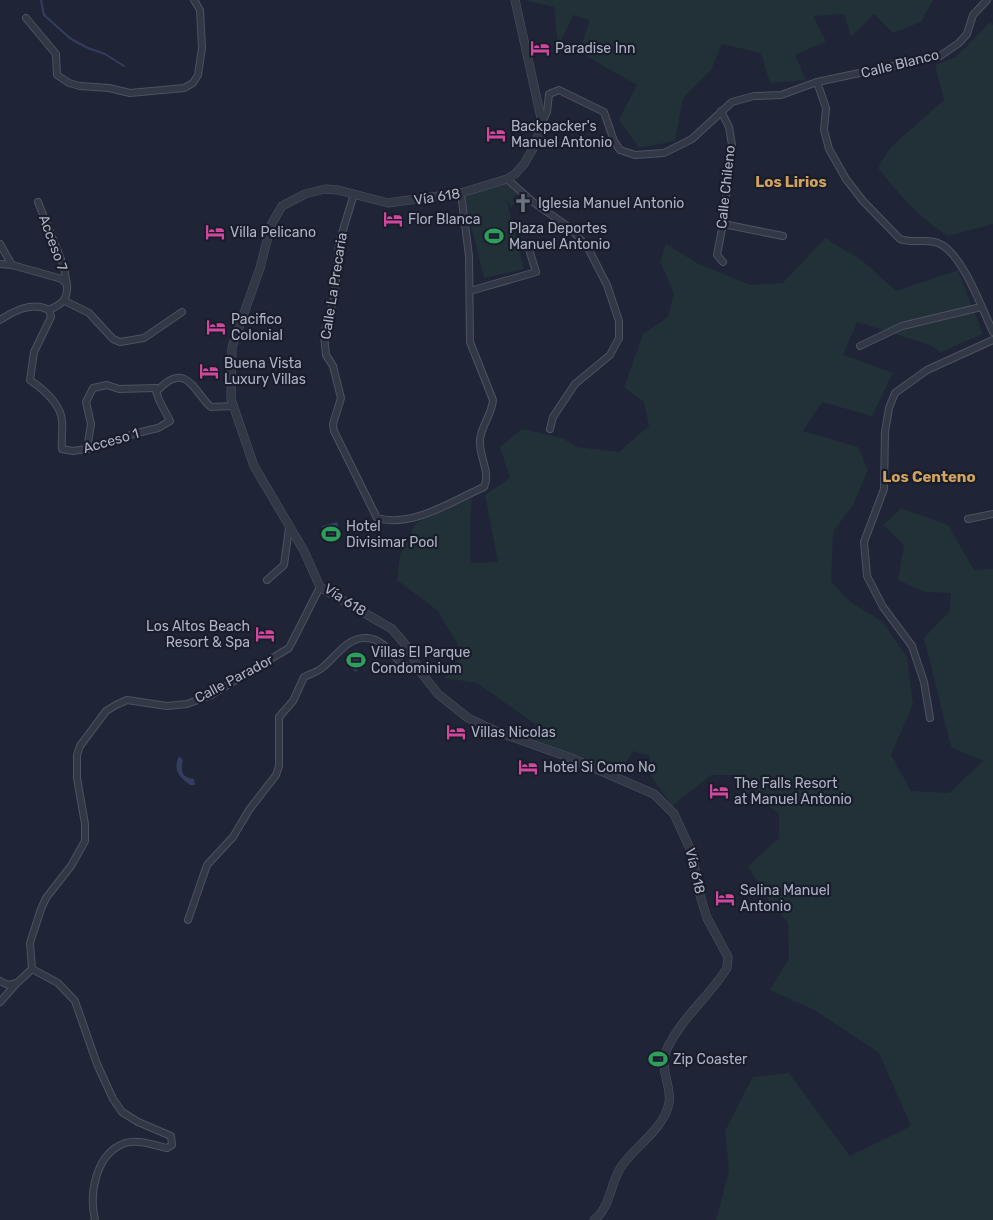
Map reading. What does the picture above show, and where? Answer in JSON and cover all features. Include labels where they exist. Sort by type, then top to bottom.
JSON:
[{"type":"street","points":[[26,18],[56,54],[57,75],[62,79],[80,86],[142,93],[184,88],[193,83],[198,75],[202,48],[200,10],[194,0]]},
{"type":"street","name":"Vía 618","points":[[515,0],[542,122],[535,145],[524,164],[515,174],[507,179],[461,193],[388,203],[325,189],[290,200],[275,216],[270,225],[260,268],[232,347],[230,376],[233,406],[254,466],[289,528],[304,550],[320,587],[392,629],[408,649],[419,670],[438,694],[468,718],[498,732],[571,758],[654,794],[674,814],[686,836],[707,918],[728,957],[727,968],[678,1031],[666,1052],[663,1066],[670,1101],[666,1114],[622,1166],[607,1202],[594,1220]]},
{"type":"street","name":"Calle Blanco","points":[[542,122],[546,112],[548,94],[559,90],[604,112],[614,141],[620,150],[635,155],[664,153],[685,144],[732,102],[745,98],[781,95],[817,82],[940,56],[951,50],[967,34],[973,15],[986,0]]},
{"type":"street","points":[[817,82],[826,108],[825,138],[846,179],[863,201],[900,239],[908,242],[938,243],[950,250],[968,280],[993,332]]},
{"type":"street","name":"Calle Chileno","points":[[721,111],[729,127],[732,145],[723,224],[717,255],[723,262]]},
{"type":"street","points":[[507,179],[532,202],[570,228],[588,248],[607,285],[618,321],[619,338],[610,355],[575,384],[553,416],[550,429]]},
{"type":"street","name":"Calle La Precaria","points":[[354,194],[339,243],[335,294],[324,335],[326,355],[333,366],[341,398],[333,424],[334,432],[377,518],[400,520],[416,517],[484,487],[488,480],[479,442],[493,400],[470,342],[470,291],[461,193]]},
{"type":"street","name":"Acceso 7","points":[[38,202],[64,267],[67,285]]},
{"type":"street","points":[[723,224],[783,236]]},
{"type":"street","points":[[0,244],[12,265]]},
{"type":"street","points":[[470,291],[536,272],[528,246]]},
{"type":"street","points":[[0,264],[12,265],[51,275],[62,279],[67,285],[67,296],[64,301],[49,310],[44,307],[20,308],[0,320]]},
{"type":"street","points":[[64,301],[89,313],[113,339],[120,342],[144,338],[182,312]]},
{"type":"street","points":[[860,346],[902,326],[981,307]]},
{"type":"street","name":"Acceso 1","points":[[49,310],[51,317],[34,352],[30,380],[42,388],[58,408],[62,421],[62,449],[73,451],[87,449],[158,428],[170,421],[155,388]]},
{"type":"street","points":[[930,718],[924,682],[912,646],[884,607],[868,576],[864,542],[884,489],[885,432],[889,408],[895,393],[927,370],[993,340]]},
{"type":"street","points":[[87,449],[90,424],[86,402],[93,388],[107,385],[119,389],[159,389],[168,382],[185,379],[196,387],[205,402],[211,407],[218,409],[233,406]]},
{"type":"street","points":[[968,519],[993,514]]},
{"type":"street","points":[[267,580],[284,565],[289,528]]},
{"type":"street","name":"Calle Parador","points":[[32,969],[30,943],[41,910],[46,898],[71,866],[85,840],[86,829],[77,778],[77,755],[80,746],[106,711],[128,700],[167,706],[187,704],[211,695],[289,648],[320,587]]},
{"type":"street","points":[[188,920],[208,865],[233,837],[249,810],[276,775],[279,766],[279,717],[293,701],[304,677],[320,670],[354,639],[365,638],[385,644],[403,666],[411,670],[419,670]]},
{"type":"street","points":[[0,1002],[32,969],[58,983],[76,1001],[97,1064],[113,1099],[122,1112],[138,1122],[171,1136],[172,1144],[167,1148],[136,1142],[125,1144],[105,1159],[94,1187],[96,1220]]},
{"type":"street","points":[[0,981],[8,986],[17,984]]},
{"type":"shaded area","points":[[524,0],[933,0],[921,22],[893,33],[874,14],[851,37],[844,14],[813,16],[826,41],[795,55],[806,80],[770,83],[761,53],[722,44],[711,70],[683,98],[675,141],[639,148],[619,120],[637,85],[579,52],[590,20],[573,15],[558,47],[554,7]]},
{"type":"shaded area","points":[[990,22],[993,25],[993,224],[948,236],[919,213],[878,168],[890,148],[944,100],[935,65],[956,57]]},
{"type":"shaded area","name":"Plaza Deportes Manuel Antonio","points":[[507,182],[519,192],[512,200],[515,203],[511,207],[506,198],[524,269],[484,278],[464,197]]},
{"type":"shaded area","points":[[825,238],[863,261],[896,291],[958,270],[983,334],[941,352],[930,345],[857,322],[843,355],[893,373],[872,416],[822,402],[803,431],[858,447],[868,470],[853,505],[833,532],[831,581],[850,602],[882,621],[907,657],[913,704],[891,755],[911,791],[949,793],[983,761],[951,747],[924,638],[950,611],[951,593],[924,592],[898,580],[904,545],[883,525],[901,508],[948,525],[974,570],[993,569],[993,1220],[716,1220],[729,1171],[725,1131],[753,1077],[789,1073],[850,1156],[911,1126],[879,1053],[816,1011],[770,990],[789,958],[788,923],[767,898],[748,866],[779,838],[779,813],[741,789],[739,775],[711,775],[672,806],[649,773],[650,756],[633,751],[623,767],[612,772],[530,737],[536,725],[477,683],[444,678],[463,654],[438,611],[397,580],[400,555],[416,523],[472,498],[470,563],[498,562],[485,495],[510,478],[500,447],[522,429],[562,438],[577,447],[619,452],[649,426],[644,402],[624,387],[643,334],[668,317],[674,293],[660,262],[666,244],[697,263],[750,285],[783,283]]},
{"type":"water","name":"Hotel Divisimar Pool","points":[[337,522],[340,531],[332,542],[324,536],[322,526]]},
{"type":"water","name":"Villas El Parque Condominium","points":[[355,650],[367,657],[356,672],[345,663]]},
{"type":"water","points":[[179,756],[183,760],[184,775],[194,779],[195,785],[190,785],[182,779],[178,772],[176,765]]},
{"type":"waterway","points":[[41,0],[44,15],[71,39],[105,54],[124,66]]},
{"type":"place","name":"Paradise Inn","points":[[540,48]]},
{"type":"place","name":"Backpacker's Manuel Antonio","points":[[496,134]]},
{"type":"place","name":"Iglesia Manuel Antonio","points":[[523,203]]},
{"type":"place","name":"Flor Blanca","points":[[393,219]]},
{"type":"place","name":"Villa Pelicano","points":[[215,232]]},
{"type":"place","name":"Plaza Deportes Manuel Antonio","points":[[494,236]]},
{"type":"place","name":"Pacifico Colonial","points":[[216,327]]},
{"type":"place","name":"Buena Vista Luxury Villas","points":[[209,371]]},
{"type":"place","name":"Hotel Divisimar Pool","points":[[331,534]]},
{"type":"place","name":"Los Altos Beach Resort & Spa","points":[[265,634]]},
{"type":"place","name":"Villas El Parque Condominium","points":[[356,660]]},
{"type":"place","name":"Villas Nicolas","points":[[456,732]]},
{"type":"place","name":"Hotel Si Como No","points":[[528,767]]},
{"type":"place","name":"The Falls Resort at Manuel Antonio","points":[[719,791]]},
{"type":"place","name":"Selina Manuel Antonio","points":[[725,898]]},
{"type":"place","name":"Zip Coaster","points":[[658,1059]]},
{"type":"district","name":"Los Lirios","points":[[791,182]]},
{"type":"district","name":"Los Centeno","points":[[929,477]]}]
